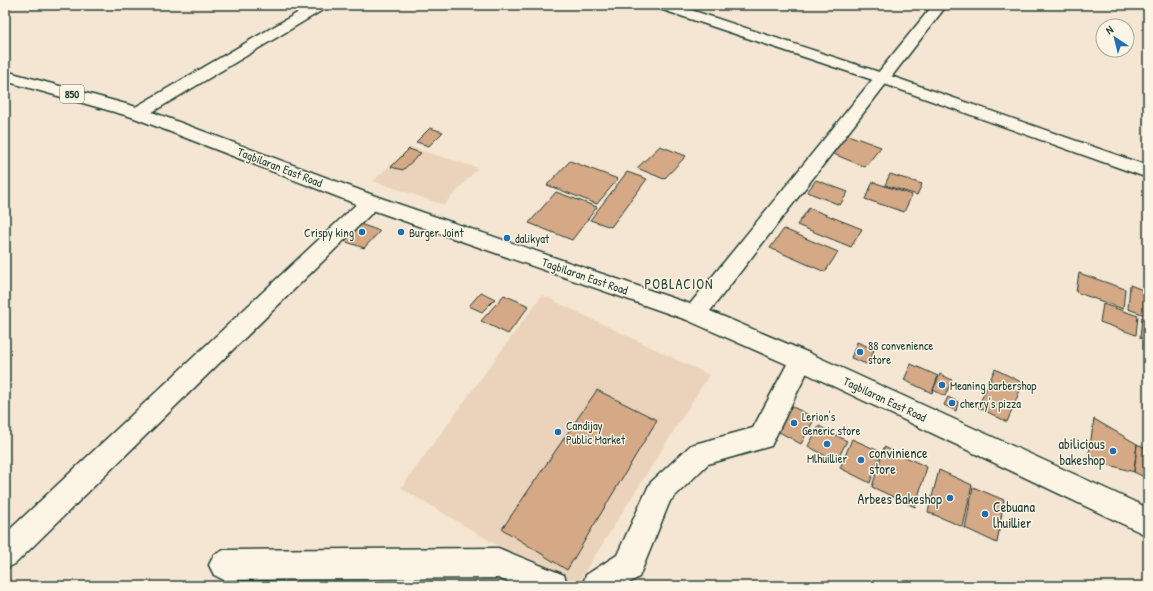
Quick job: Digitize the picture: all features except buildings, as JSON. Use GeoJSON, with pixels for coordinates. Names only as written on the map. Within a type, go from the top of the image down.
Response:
{"type":"FeatureCollection","features":[{"type":"Feature","properties":{"kind":"main road"},"geometry":{"type":"LineString","coordinates":[[138,113],[321,5]]}},
{"type":"Feature","properties":{"kind":"main road"},"geometry":{"type":"LineString","coordinates":[[662,5],[882,78],[1148,172]]}},
{"type":"Feature","properties":{"kind":"main road"},"geometry":{"type":"LineString","coordinates":[[695,16],[704,5]]}},
{"type":"Feature","properties":{"kind":"main road"},"geometry":{"type":"LineString","coordinates":[[695,314],[940,5]]}},
{"type":"Feature","properties":{"kind":"main road","name":"Tagbilaran East Road"},"geometry":{"type":"LineString","coordinates":[[5,76],[138,113],[371,202],[695,314],[801,360],[1148,522]]}},
{"type":"Feature","properties":{"kind":"main road"},"geometry":{"type":"LineString","coordinates":[[5,554],[371,202]]}},
{"type":"Feature","properties":{"kind":"main road"},"geometry":{"type":"LineString","coordinates":[[597,586],[628,566],[660,492],[700,454],[762,438],[801,360]]}},
{"type":"Feature","properties":{"kind":"main road"},"geometry":{"type":"LineString","coordinates":[[224,565],[498,564],[553,586]]}},
{"type":"Feature","properties":{"kind":"shaded area"},"geometry":{"type":"Polygon","coordinates":[[[410,147],[478,168],[444,205],[373,181],[410,147]]]}},
{"type":"Feature","properties":{"kind":"shaded area","name":"Candijay Public Market"},"geometry":{"type":"Polygon","coordinates":[[[542,295],[709,375],[576,586],[566,586],[401,488],[542,295]]]}},
{"type":"Feature","properties":{"kind":"place","name":"Crispy king"},"geometry":{"type":"Point","coordinates":[362,232]}},
{"type":"Feature","properties":{"kind":"place","name":"Burger Joint"},"geometry":{"type":"Point","coordinates":[401,232]}},
{"type":"Feature","properties":{"kind":"place","name":"dalikyat"},"geometry":{"type":"Point","coordinates":[507,238]}},
{"type":"Feature","properties":{"kind":"place","name":"88 convenience store"},"geometry":{"type":"Point","coordinates":[860,352]}},
{"type":"Feature","properties":{"kind":"place","name":"Meaning barbershop"},"geometry":{"type":"Point","coordinates":[942,385]}},
{"type":"Feature","properties":{"kind":"place","name":"cherry's pizza"},"geometry":{"type":"Point","coordinates":[952,403]}},
{"type":"Feature","properties":{"kind":"place","name":"Lerion's Generic store"},"geometry":{"type":"Point","coordinates":[794,423]}},
{"type":"Feature","properties":{"kind":"place","name":"Candijay Public Market"},"geometry":{"type":"Point","coordinates":[558,432]}},
{"type":"Feature","properties":{"kind":"place","name":"Mlhuillier"},"geometry":{"type":"Point","coordinates":[827,444]}},
{"type":"Feature","properties":{"kind":"place","name":"abilicious bakeshop"},"geometry":{"type":"Point","coordinates":[1113,451]}},
{"type":"Feature","properties":{"kind":"place","name":"convinience store"},"geometry":{"type":"Point","coordinates":[861,460]}},
{"type":"Feature","properties":{"kind":"place","name":"Arbees Bakeshop"},"geometry":{"type":"Point","coordinates":[950,498]}},
{"type":"Feature","properties":{"kind":"place","name":"Cebuana lhuillier"},"geometry":{"type":"Point","coordinates":[985,514]}},
{"type":"Feature","properties":{"kind":"district","name":"POBLACION"},"geometry":{"type":"Point","coordinates":[679,283]}}]}
